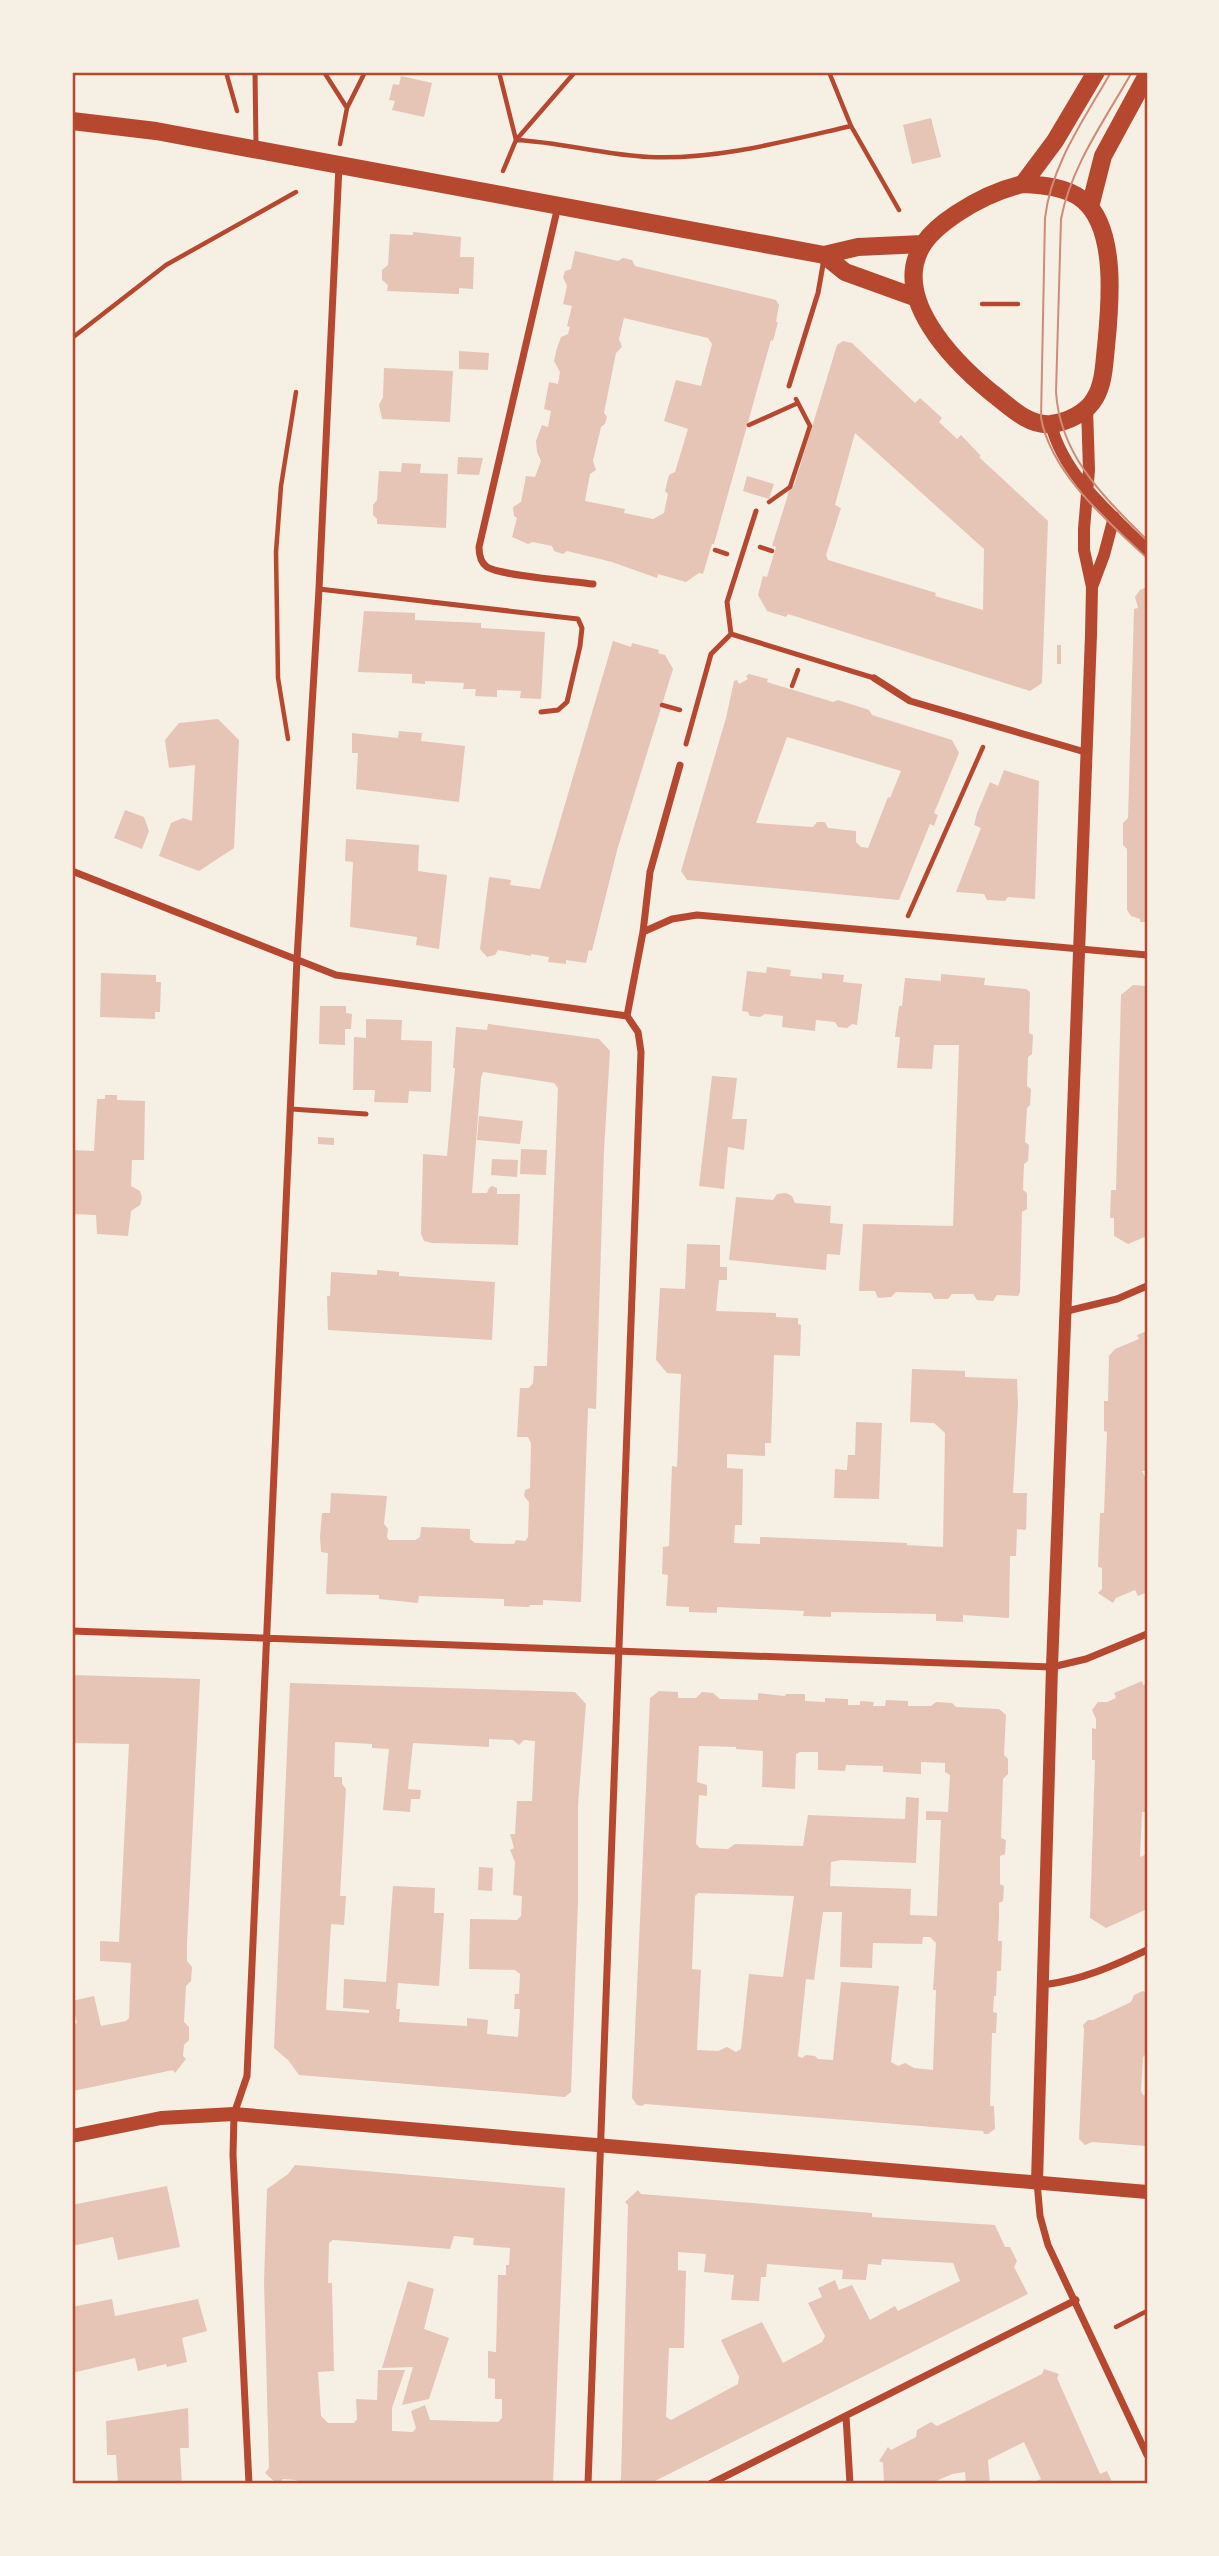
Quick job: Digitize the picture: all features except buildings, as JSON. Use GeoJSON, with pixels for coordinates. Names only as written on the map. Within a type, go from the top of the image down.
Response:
{"type":"FeatureCollection","features":[{"type":"Feature","properties":{"kind":"main road"},"geometry":{"type":"LineString","coordinates":[[1023,184],[1055,141],[1096,72]]}},
{"type":"Feature","properties":{"kind":"main road"},"geometry":{"type":"LineString","coordinates":[[1090,207],[1103,156],[1147,75]]}},
{"type":"Feature","properties":{"kind":"main road"},"geometry":{"type":"LineString","coordinates":[[72,121],[156,131],[824,255],[858,247],[923,244]]}},
{"type":"Feature","properties":{"kind":"main road"},"geometry":{"type":"LineString","coordinates":[[1023,184],[1060,189],[1077,196],[1090,207],[1097,218],[1106,250],[1110,310],[1102,382],[1095,398],[1075,416],[1051,424],[1031,421],[1017,413],[954,359],[926,320],[917,298],[916,266],[923,244],[935,230],[972,203],[1003,189],[1023,184]]}},
{"type":"Feature","properties":{"kind":"main road"},"geometry":{"type":"LineString","coordinates":[[824,255],[845,272],[917,298]]}},
{"type":"Feature","properties":{"kind":"main road"},"geometry":{"type":"LineString","coordinates":[[72,2136],[161,2118],[234,2114],[1147,2192]]}},
{"type":"Feature","properties":{"kind":"street"},"geometry":{"type":"LineString","coordinates":[[249,2484],[238,2285],[234,2114],[247,2076],[297,959],[339,166]]}},
{"type":"Feature","properties":{"kind":"street"},"geometry":{"type":"LineString","coordinates":[[558,206],[479,547],[480,558],[486,566],[505,572],[593,584]]}},
{"type":"Feature","properties":{"kind":"street"},"geometry":{"type":"LineString","coordinates":[[1087,408],[1088,488],[1084,550],[1092,587],[1052,1667],[1037,2182],[1043,2231],[1147,2455]]}},
{"type":"Feature","properties":{"kind":"street"},"geometry":{"type":"LineString","coordinates":[[1051,424],[1058,447],[1088,488],[1147,550]]}},
{"type":"Feature","properties":{"kind":"street"},"geometry":{"type":"LineString","coordinates":[[1092,587],[1114,517]]}},
{"type":"Feature","properties":{"kind":"street"},"geometry":{"type":"LineString","coordinates":[[874,678],[910,701],[1084,752]]}},
{"type":"Feature","properties":{"kind":"street"},"geometry":{"type":"LineString","coordinates":[[588,2484],[641,1052],[638,1032],[627,1016],[643,932],[650,872],[680,765]]}},
{"type":"Feature","properties":{"kind":"street"},"geometry":{"type":"LineString","coordinates":[[72,871],[336,975],[627,1016]]}},
{"type":"Feature","properties":{"kind":"street"},"geometry":{"type":"LineString","coordinates":[[643,932],[672,919],[697,915],[1147,955]]}},
{"type":"Feature","properties":{"kind":"street"},"geometry":{"type":"LineString","coordinates":[[1067,1311],[1117,1299],[1147,1286]]}},
{"type":"Feature","properties":{"kind":"street"},"geometry":{"type":"LineString","coordinates":[[72,1631],[1052,1667],[1086,1660],[1147,1634]]}},
{"type":"Feature","properties":{"kind":"street"},"geometry":{"type":"LineString","coordinates":[[1044,1985],[1089,1976],[1147,1950]]}},
{"type":"Feature","properties":{"kind":"street"},"geometry":{"type":"LineString","coordinates":[[710,2484],[1076,2300]]}},
{"type":"Feature","properties":{"kind":"street"},"geometry":{"type":"LineString","coordinates":[[846,2416],[850,2484]]}},
{"type":"Feature","properties":{"kind":"lane"},"geometry":{"type":"LineString","coordinates":[[255,72],[256,150]]}},
{"type":"Feature","properties":{"kind":"lane"},"geometry":{"type":"LineString","coordinates":[[789,386],[818,293],[824,255]]}},
{"type":"Feature","properties":{"kind":"lane"},"geometry":{"type":"LineString","coordinates":[[731,634],[727,602],[756,511]]}},
{"type":"Feature","properties":{"kind":"lane"},"geometry":{"type":"LineString","coordinates":[[318,589],[578,618],[582,628],[580,646],[567,702],[558,710],[541,712]]}},
{"type":"Feature","properties":{"kind":"lane"},"geometry":{"type":"LineString","coordinates":[[731,634],[874,678]]}},
{"type":"Feature","properties":{"kind":"lane"},"geometry":{"type":"LineString","coordinates":[[687,744],[711,654],[731,634]]}},
{"type":"Feature","properties":{"kind":"lane"},"geometry":{"type":"LineString","coordinates":[[291,1109],[366,1114]]}},
{"type":"Feature","properties":{"kind":"path"},"geometry":{"type":"LineString","coordinates":[[324,72],[347,108]]}},
{"type":"Feature","properties":{"kind":"path"},"geometry":{"type":"LineString","coordinates":[[340,145],[347,108],[365,72]]}},
{"type":"Feature","properties":{"kind":"path"},"geometry":{"type":"LineString","coordinates":[[499,72],[516,140]]}},
{"type":"Feature","properties":{"kind":"path"},"geometry":{"type":"LineString","coordinates":[[503,171],[516,140],[575,72]]}},
{"type":"Feature","properties":{"kind":"path"},"geometry":{"type":"LineString","coordinates":[[829,72],[851,126],[899,210]]}},
{"type":"Feature","properties":{"kind":"path"},"geometry":{"type":"LineString","coordinates":[[516,140],[550,141],[596,151],[675,158],[755,147],[851,126]]}},
{"type":"Feature","properties":{"kind":"path"},"geometry":{"type":"LineString","coordinates":[[72,338],[166,265],[296,192]]}},
{"type":"Feature","properties":{"kind":"path"},"geometry":{"type":"LineString","coordinates":[[982,304],[1018,304]]}},
{"type":"Feature","properties":{"kind":"path"},"geometry":{"type":"LineString","coordinates":[[756,511],[790,487],[810,426],[789,386]]}},
{"type":"Feature","properties":{"kind":"path"},"geometry":{"type":"LineString","coordinates":[[288,738],[278,678],[276,552],[281,486],[296,392]]}},
{"type":"Feature","properties":{"kind":"path"},"geometry":{"type":"LineString","coordinates":[[749,425],[798,403]]}},
{"type":"Feature","properties":{"kind":"path"},"geometry":{"type":"LineString","coordinates":[[908,916],[984,747]]}},
{"type":"Feature","properties":{"kind":"path"},"geometry":{"type":"LineString","coordinates":[[1116,2327],[1147,2311]]}},
{"type":"Feature","properties":{"kind":"tram line"},"geometry":{"type":"LineString","coordinates":[[1111,72],[1070,142],[1048,198],[1045,218],[1041,418],[1056,458],[1069,477],[1099,512],[1147,558]]}},
{"type":"Feature","properties":{"kind":"tram line"},"geometry":{"type":"LineString","coordinates":[[1132,72],[1081,161],[1061,219],[1056,392],[1059,415],[1075,456],[1100,491],[1147,540]]}}]}
